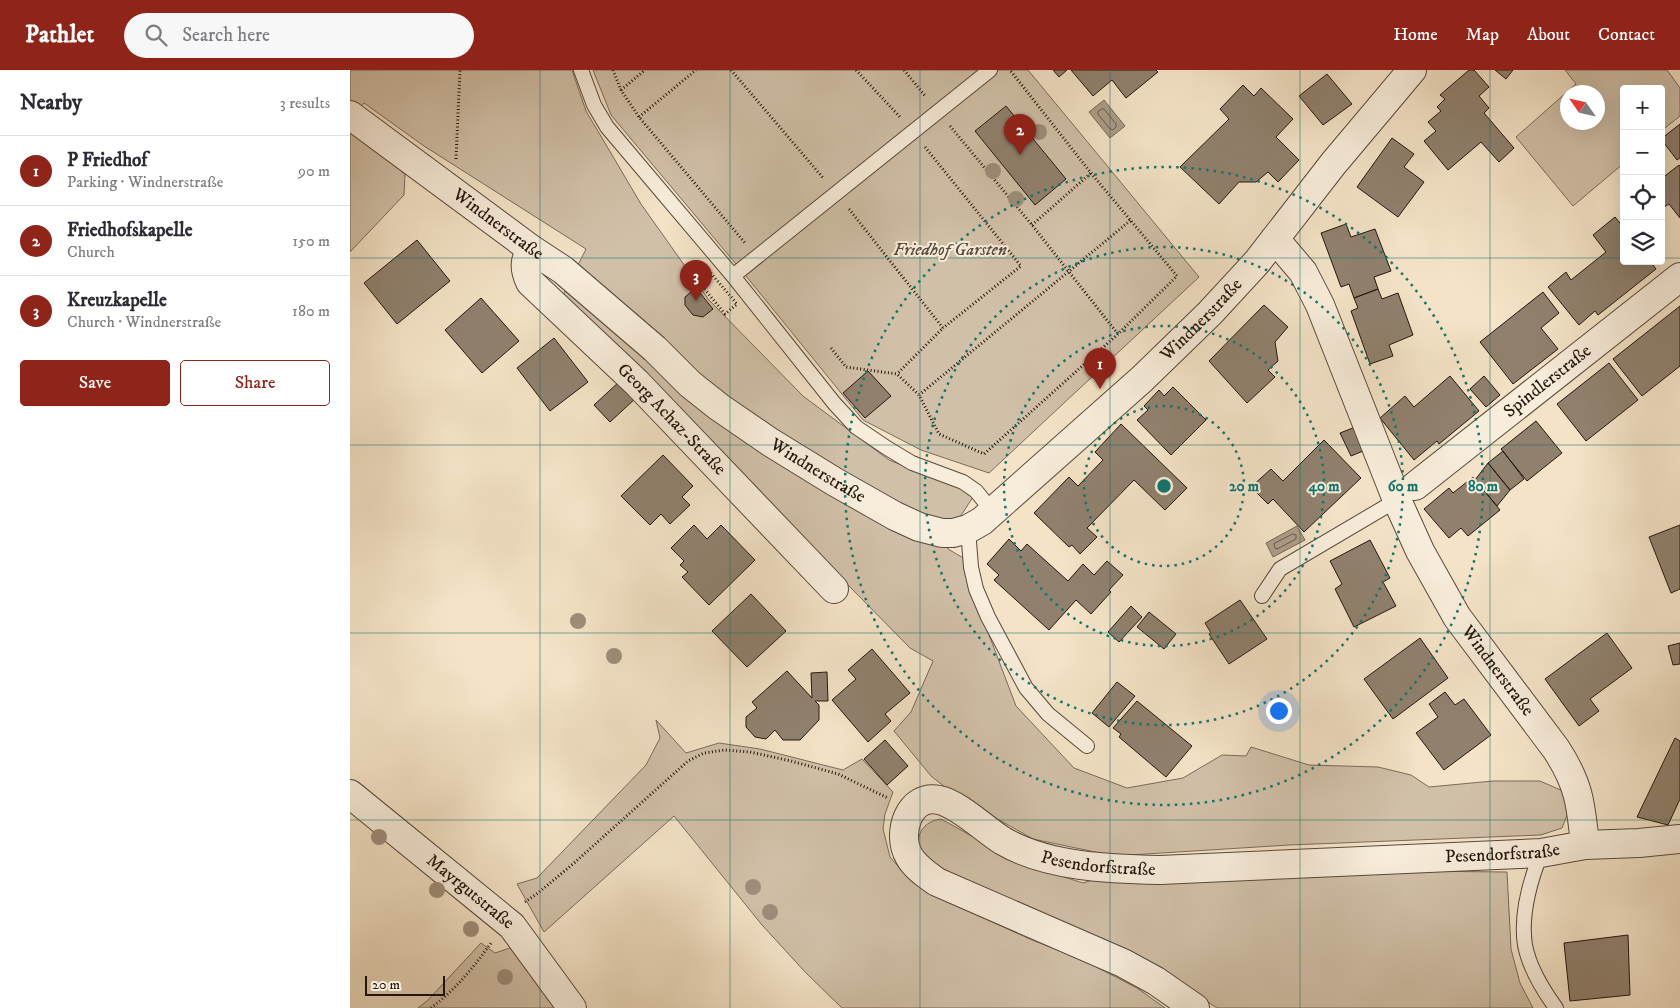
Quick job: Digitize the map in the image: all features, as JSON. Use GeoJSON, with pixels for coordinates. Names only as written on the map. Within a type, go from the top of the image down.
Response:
{"type":"FeatureCollection","features":[{"type":"Feature","properties":{"kind":"street","name":"Windnerstraße"},"geometry":{"type":"LineString","coordinates":[[350,115],[530,249],[563,270],[655,349],[690,384],[719,407],[770,442],[895,516],[919,527],[942,533],[953,533],[968,529],[993,512],[1142,379],[1210,313],[1256,262],[1333,164],[1412,70]]}},
{"type":"Feature","properties":{"kind":"street","name":"Windnerstraße"},"geometry":{"type":"LineString","coordinates":[[1275,239],[1303,272],[1320,305],[1406,493],[1420,552],[1457,617],[1568,767],[1578,790],[1585,845]]}},
{"type":"Feature","properties":{"kind":"street","name":"Georg Achaz-Straße"},"geometry":{"type":"LineString","coordinates":[[530,249],[525,259],[525,271],[530,282],[637,383],[834,589]]}},
{"type":"Feature","properties":{"kind":"street","name":"Spindlerstraße"},"geometry":{"type":"LineString","coordinates":[[1406,493],[1680,277]]}},
{"type":"Feature","properties":{"kind":"street","name":"Mayrgutstraße"},"geometry":{"type":"LineString","coordinates":[[350,794],[512,926],[572,1008]]}},
{"type":"Feature","properties":{"kind":"street","name":"Pesendorfstraße"},"geometry":{"type":"LineString","coordinates":[[911,809],[924,801],[938,799],[955,806],[1005,841],[1034,853],[1074,864],[1111,869],[1178,870],[1541,853],[1585,845],[1639,844],[1680,840]]}},
{"type":"Feature","properties":{"kind":"street"},"geometry":{"type":"LineString","coordinates":[[911,809],[902,838],[908,856],[919,869],[937,882],[1123,963],[1156,981],[1195,1008]]}},
{"type":"Feature","properties":{"kind":"lane"},"geometry":{"type":"LineString","coordinates":[[581,70],[594,105],[607,127],[732,276],[834,403],[856,427],[912,463],[963,482],[976,491],[993,512]]}},
{"type":"Feature","properties":{"kind":"lane"},"geometry":{"type":"LineString","coordinates":[[732,276],[990,70]]}},
{"type":"Feature","properties":{"kind":"lane"},"geometry":{"type":"LineString","coordinates":[[1262,596],[1280,569],[1406,493]]}},
{"type":"Feature","properties":{"kind":"lane"},"geometry":{"type":"LineString","coordinates":[[968,529],[971,567],[976,589],[988,617],[1021,680],[1048,714],[1087,746]]}},
{"type":"Feature","properties":{"kind":"lane"},"geometry":{"type":"LineString","coordinates":[[1541,853],[1532,875],[1527,898],[1524,922],[1525,945],[1532,966],[1545,992],[1556,1008]]}},
{"type":"Feature","properties":{"kind":"path"},"geometry":{"type":"LineString","coordinates":[[454,192],[460,70]]}},
{"type":"Feature","properties":{"kind":"path"},"geometry":{"type":"LineString","coordinates":[[613,70],[621,90],[639,117],[756,257]]}},
{"type":"Feature","properties":{"kind":"path"},"geometry":{"type":"LineString","coordinates":[[621,90],[645,70]]}},
{"type":"Feature","properties":{"kind":"path"},"geometry":{"type":"LineString","coordinates":[[639,117],[696,70]]}},
{"type":"Feature","properties":{"kind":"path"},"geometry":{"type":"LineString","coordinates":[[732,70],[836,193],[943,328]]}},
{"type":"Feature","properties":{"kind":"path"},"geometry":{"type":"LineString","coordinates":[[856,70],[912,131],[1021,266],[943,328],[897,374]]}},
{"type":"Feature","properties":{"kind":"path"},"geometry":{"type":"LineString","coordinates":[[904,70],[1032,225],[1118,334]]}},
{"type":"Feature","properties":{"kind":"path"},"geometry":{"type":"LineString","coordinates":[[831,348],[846,367],[897,374],[919,395],[939,434],[984,454],[1118,334],[1177,276],[1091,173],[1009,70]]}},
{"type":"Feature","properties":{"kind":"path"},"geometry":{"type":"LineString","coordinates":[[1032,225],[1091,173]]}},
{"type":"Feature","properties":{"kind":"path"},"geometry":{"type":"LineString","coordinates":[[919,395],[1131,220]]}},
{"type":"Feature","properties":{"kind":"path"},"geometry":{"type":"LineString","coordinates":[[693,275],[725,314]]}},
{"type":"Feature","properties":{"kind":"path"},"geometry":{"type":"LineString","coordinates":[[431,1008],[445,997],[476,964],[492,943],[502,917],[538,893],[688,761],[704,753],[725,750],[750,752],[810,766],[838,774],[911,809]]}},
{"type":"Feature","properties":{"kind":"green space"},"geometry":{"type":"Polygon","coordinates":[[[350,70],[572,70],[586,111],[641,204],[709,300],[803,396],[889,460],[975,494],[945,540],[948,549],[965,559],[964,569],[1016,706],[1074,768],[1127,788],[1183,778],[1222,755],[1246,756],[1251,747],[1309,765],[1378,767],[1411,775],[1429,787],[1493,781],[1540,781],[1563,791],[1568,813],[1562,828],[1541,835],[1289,845],[1114,856],[1033,839],[955,795],[931,776],[894,731],[911,712],[933,661],[910,648],[563,295],[586,249],[424,146],[364,103],[350,121],[350,70]]]}},
{"type":"Feature","properties":{"kind":"green space","name":"Friedhof Garsten"},"geometry":{"type":"Polygon","coordinates":[[[593,70],[1028,70],[1199,277],[989,473],[921,450],[863,420],[746,276],[611,115],[593,70]]]}},
{"type":"Feature","properties":{"kind":"green space"},"geometry":{"type":"Polygon","coordinates":[[[1565,70],[1667,70],[1680,88],[1680,116],[1665,128],[1665,85],[1620,85],[1620,166],[1573,206],[1516,137],[1560,98],[1560,130],[1605,130],[1605,85],[1575,85],[1565,70]]]}},
{"type":"Feature","properties":{"kind":"green space"},"geometry":{"type":"Polygon","coordinates":[[[350,131],[405,174],[404,195],[350,252],[350,131]]]}},
{"type":"Feature","properties":{"kind":"green space"},"geometry":{"type":"Polygon","coordinates":[[[656,720],[686,753],[719,743],[760,749],[843,770],[862,759],[893,792],[885,814],[883,829],[890,857],[911,881],[938,897],[1032,940],[1083,960],[1137,988],[1165,1008],[842,1008],[806,973],[762,925],[674,816],[544,932],[517,884],[537,878],[646,765],[660,738],[656,720]]]}},
{"type":"Feature","properties":{"kind":"green space"},"geometry":{"type":"Polygon","coordinates":[[[941,819],[1006,855],[1039,869],[1083,883],[1099,878],[1406,871],[1507,872],[1511,949],[1520,983],[1533,1008],[1217,1008],[1190,990],[941,871],[929,863],[921,853],[919,846],[920,834],[927,824],[941,819]]]}},
{"type":"Feature","properties":{"kind":"green space"},"geometry":{"type":"Polygon","coordinates":[[[481,943],[495,953],[510,948],[519,953],[559,1008],[418,1008],[427,1001],[481,943]]]}},
{"type":"Feature","properties":{"kind":"water"},"geometry":{"type":"Polygon","coordinates":[[[1104,100],[1125,126],[1110,138],[1089,112],[1104,100]]]}},
{"type":"Feature","properties":{"kind":"water"},"geometry":{"type":"Polygon","coordinates":[[[1297,526],[1305,540],[1273,557],[1266,543],[1297,526]]]}},
{"type":"Feature","properties":{"kind":"building"},"geometry":{"type":"Polygon","coordinates":[[[1053,70],[1067,70],[1059,77],[1053,70]]]}},
{"type":"Feature","properties":{"kind":"building"},"geometry":{"type":"Polygon","coordinates":[[[1071,70],[1156,70],[1158,72],[1126,98],[1112,80],[1093,96],[1071,70]]]}},
{"type":"Feature","properties":{"kind":"building"},"geometry":{"type":"Polygon","coordinates":[[[1469,70],[1474,70],[1489,87],[1479,96],[1489,108],[1484,113],[1514,148],[1499,162],[1481,142],[1448,170],[1424,141],[1436,131],[1428,122],[1441,111],[1437,107],[1445,99],[1440,95],[1469,70]]]}},
{"type":"Feature","properties":{"kind":"building"},"geometry":{"type":"Polygon","coordinates":[[[1495,70],[1513,70],[1506,79],[1495,70]]]}},
{"type":"Feature","properties":{"kind":"building"},"geometry":{"type":"Polygon","coordinates":[[[1327,74],[1352,104],[1323,125],[1299,96],[1327,74]]]}},
{"type":"Feature","properties":{"kind":"building"},"geometry":{"type":"Polygon","coordinates":[[[1243,85],[1254,96],[1261,88],[1293,119],[1276,137],[1299,160],[1278,182],[1268,172],[1256,182],[1239,182],[1219,204],[1180,167],[1229,119],[1220,109],[1243,85]]]}},
{"type":"Feature","properties":{"kind":"building"},"geometry":{"type":"Polygon","coordinates":[[[1006,106],[1066,179],[1035,205],[975,131],[1006,106]]]}},
{"type":"Feature","properties":{"kind":"building"},"geometry":{"type":"Polygon","coordinates":[[[1680,124],[1680,158],[1677,160],[1665,144],[1665,136],[1680,124]]]}},
{"type":"Feature","properties":{"kind":"building"},"geometry":{"type":"Polygon","coordinates":[[[1392,138],[1414,154],[1404,167],[1424,182],[1398,217],[1357,187],[1392,138]]]}},
{"type":"Feature","properties":{"kind":"building"},"geometry":{"type":"Polygon","coordinates":[[[1680,166],[1680,218],[1669,204],[1665,206],[1665,176],[1680,166]]]}},
{"type":"Feature","properties":{"kind":"building"},"geometry":{"type":"Polygon","coordinates":[[[1615,217],[1620,223],[1620,265],[1653,265],[1656,269],[1598,315],[1595,311],[1579,325],[1548,287],[1566,272],[1571,280],[1606,252],[1593,235],[1615,217]]]}},
{"type":"Feature","properties":{"kind":"building"},"geometry":{"type":"Polygon","coordinates":[[[1346,224],[1351,237],[1375,229],[1391,271],[1374,277],[1378,289],[1354,298],[1349,284],[1341,287],[1321,233],[1346,224]]]}},
{"type":"Feature","properties":{"kind":"building"},"geometry":{"type":"Polygon","coordinates":[[[417,240],[450,281],[397,324],[364,283],[417,240]]]}},
{"type":"Feature","properties":{"kind":"building"},"geometry":{"type":"Polygon","coordinates":[[[696,288],[713,309],[703,317],[693,315],[685,305],[685,297],[696,288]]]}},
{"type":"Feature","properties":{"kind":"building"},"geometry":{"type":"Polygon","coordinates":[[[1378,289],[1382,299],[1398,293],[1413,335],[1389,345],[1393,356],[1370,364],[1351,311],[1358,308],[1354,298],[1378,289]]]}},
{"type":"Feature","properties":{"kind":"building"},"geometry":{"type":"Polygon","coordinates":[[[1543,292],[1559,313],[1541,328],[1558,349],[1513,384],[1480,342],[1543,292]]]}},
{"type":"Feature","properties":{"kind":"building"},"geometry":{"type":"Polygon","coordinates":[[[481,298],[519,341],[482,373],[445,330],[481,298]]]}},
{"type":"Feature","properties":{"kind":"building"},"geometry":{"type":"Polygon","coordinates":[[[1264,305],[1288,327],[1275,342],[1278,361],[1268,370],[1275,377],[1247,403],[1209,361],[1264,305]]]}},
{"type":"Feature","properties":{"kind":"building"},"geometry":{"type":"Polygon","coordinates":[[[1680,306],[1680,366],[1642,396],[1613,359],[1680,306]]]}},
{"type":"Feature","properties":{"kind":"building"},"geometry":{"type":"Polygon","coordinates":[[[554,338],[588,382],[550,411],[517,368],[554,338]]]}},
{"type":"Feature","properties":{"kind":"building"},"geometry":{"type":"Polygon","coordinates":[[[1609,363],[1638,400],[1586,441],[1557,404],[1609,363]]]}},
{"type":"Feature","properties":{"kind":"building"},"geometry":{"type":"Polygon","coordinates":[[[868,371],[891,396],[865,418],[843,393],[868,371]]]}},
{"type":"Feature","properties":{"kind":"building"},"geometry":{"type":"Polygon","coordinates":[[[1450,376],[1479,411],[1439,444],[1437,441],[1414,460],[1380,418],[1405,396],[1414,407],[1450,376]]]}},
{"type":"Feature","properties":{"kind":"building"},"geometry":{"type":"Polygon","coordinates":[[[1484,376],[1500,395],[1486,407],[1470,389],[1484,376]]]}},
{"type":"Feature","properties":{"kind":"building"},"geometry":{"type":"Polygon","coordinates":[[[620,381],[636,398],[610,422],[594,405],[620,381]]]}},
{"type":"Feature","properties":{"kind":"building"},"geometry":{"type":"Polygon","coordinates":[[[1173,387],[1206,420],[1171,455],[1137,420],[1148,410],[1144,406],[1159,390],[1164,396],[1173,387]]]}},
{"type":"Feature","properties":{"kind":"building"},"geometry":{"type":"Polygon","coordinates":[[[1536,421],[1562,453],[1527,481],[1501,449],[1536,421]]]}},
{"type":"Feature","properties":{"kind":"building"},"geometry":{"type":"Polygon","coordinates":[[[1121,424],[1187,488],[1165,510],[1134,480],[1087,528],[1097,537],[1080,554],[1072,545],[1069,547],[1034,513],[1069,477],[1078,486],[1103,460],[1095,452],[1121,424]]]}},
{"type":"Feature","properties":{"kind":"building"},"geometry":{"type":"Polygon","coordinates":[[[1358,426],[1368,449],[1351,456],[1340,433],[1358,426]]]}},
{"type":"Feature","properties":{"kind":"building"},"geometry":{"type":"Polygon","coordinates":[[[1324,440],[1361,478],[1304,532],[1273,499],[1268,504],[1251,487],[1271,469],[1283,481],[1324,440]]]}},
{"type":"Feature","properties":{"kind":"building"},"geometry":{"type":"Polygon","coordinates":[[[1503,451],[1524,479],[1510,490],[1488,463],[1503,451]]]}},
{"type":"Feature","properties":{"kind":"building"},"geometry":{"type":"Polygon","coordinates":[[[663,455],[693,486],[682,497],[690,505],[670,524],[661,514],[650,525],[621,496],[663,455]]]}},
{"type":"Feature","properties":{"kind":"building"},"geometry":{"type":"Polygon","coordinates":[[[1488,463],[1510,490],[1497,506],[1475,480],[1488,463]]]}},
{"type":"Feature","properties":{"kind":"building"},"geometry":{"type":"Polygon","coordinates":[[[1473,477],[1500,510],[1468,536],[1461,528],[1449,538],[1424,509],[1449,488],[1453,493],[1473,477]]]}},
{"type":"Feature","properties":{"kind":"building"},"geometry":{"type":"Polygon","coordinates":[[[694,525],[707,539],[721,525],[755,560],[709,605],[682,577],[688,572],[680,565],[684,561],[671,548],[694,525]]]}},
{"type":"Feature","properties":{"kind":"building"},"geometry":{"type":"Polygon","coordinates":[[[1680,525],[1680,589],[1671,593],[1649,537],[1680,525]]]}},
{"type":"Feature","properties":{"kind":"building"},"geometry":{"type":"Polygon","coordinates":[[[1009,539],[1021,551],[1027,544],[1068,581],[1083,564],[1094,575],[1107,561],[1123,575],[1109,590],[1111,592],[1091,614],[1076,600],[1049,630],[994,580],[999,575],[987,564],[1009,539]]]}},
{"type":"Feature","properties":{"kind":"building"},"geometry":{"type":"Polygon","coordinates":[[[1370,540],[1390,578],[1383,582],[1396,606],[1354,627],[1335,589],[1342,584],[1330,561],[1370,540]]]}},
{"type":"Feature","properties":{"kind":"building"},"geometry":{"type":"Polygon","coordinates":[[[751,594],[786,631],[747,667],[712,631],[751,594]]]}},
{"type":"Feature","properties":{"kind":"building"},"geometry":{"type":"Polygon","coordinates":[[[1240,600],[1267,639],[1229,664],[1209,634],[1211,633],[1205,623],[1240,600]]]}},
{"type":"Feature","properties":{"kind":"building"},"geometry":{"type":"Polygon","coordinates":[[[1131,606],[1142,617],[1119,642],[1108,632],[1131,606]]]}},
{"type":"Feature","properties":{"kind":"building"},"geometry":{"type":"Polygon","coordinates":[[[1149,612],[1176,634],[1164,649],[1137,627],[1149,612]]]}},
{"type":"Feature","properties":{"kind":"building"},"geometry":{"type":"Polygon","coordinates":[[[1607,633],[1632,668],[1590,699],[1599,711],[1579,726],[1545,679],[1607,633]]]}},
{"type":"Feature","properties":{"kind":"building"},"geometry":{"type":"Polygon","coordinates":[[[1420,638],[1448,678],[1393,719],[1364,679],[1420,638]]]}},
{"type":"Feature","properties":{"kind":"building"},"geometry":{"type":"Polygon","coordinates":[[[1680,643],[1680,664],[1673,665],[1668,646],[1680,643]]]}},
{"type":"Feature","properties":{"kind":"building"},"geometry":{"type":"Polygon","coordinates":[[[872,649],[910,693],[885,714],[891,721],[868,742],[832,700],[856,679],[848,670],[872,649]]]}},
{"type":"Feature","properties":{"kind":"building"},"geometry":{"type":"Polygon","coordinates":[[[787,671],[812,698],[811,673],[827,672],[828,701],[815,701],[819,705],[819,720],[800,740],[783,740],[775,730],[766,739],[755,737],[746,727],[746,717],[757,708],[752,702],[787,671]]]}},
{"type":"Feature","properties":{"kind":"building"},"geometry":{"type":"Polygon","coordinates":[[[1117,682],[1135,696],[1109,727],[1092,713],[1117,682]]]}},
{"type":"Feature","properties":{"kind":"building"},"geometry":{"type":"Polygon","coordinates":[[[1445,692],[1455,705],[1464,699],[1491,735],[1444,770],[1416,733],[1438,717],[1429,704],[1445,692]]]}},
{"type":"Feature","properties":{"kind":"building"},"geometry":{"type":"Polygon","coordinates":[[[1137,701],[1192,746],[1166,777],[1119,737],[1121,734],[1113,728],[1137,701]]]}},
{"type":"Feature","properties":{"kind":"building"},"geometry":{"type":"Polygon","coordinates":[[[1675,738],[1680,741],[1680,799],[1668,825],[1637,817],[1675,738]]]}},
{"type":"Feature","properties":{"kind":"building"},"geometry":{"type":"Polygon","coordinates":[[[885,740],[908,766],[887,785],[864,759],[885,740]]]}},
{"type":"Feature","properties":{"kind":"building"},"geometry":{"type":"Polygon","coordinates":[[[1628,935],[1630,995],[1570,1001],[1564,943],[1628,935]]]}},
{"type":"Feature","properties":{"kind":"place","name":"Friedhofskapelle"},"geometry":{"type":"Point","coordinates":[1020,155]}},
{"type":"Feature","properties":{"kind":"place","name":"Kreuzkapelle"},"geometry":{"type":"Point","coordinates":[696,301]}},
{"type":"Feature","properties":{"kind":"place","name":"P Friedhof"},"geometry":{"type":"Point","coordinates":[1100,389]}}]}
